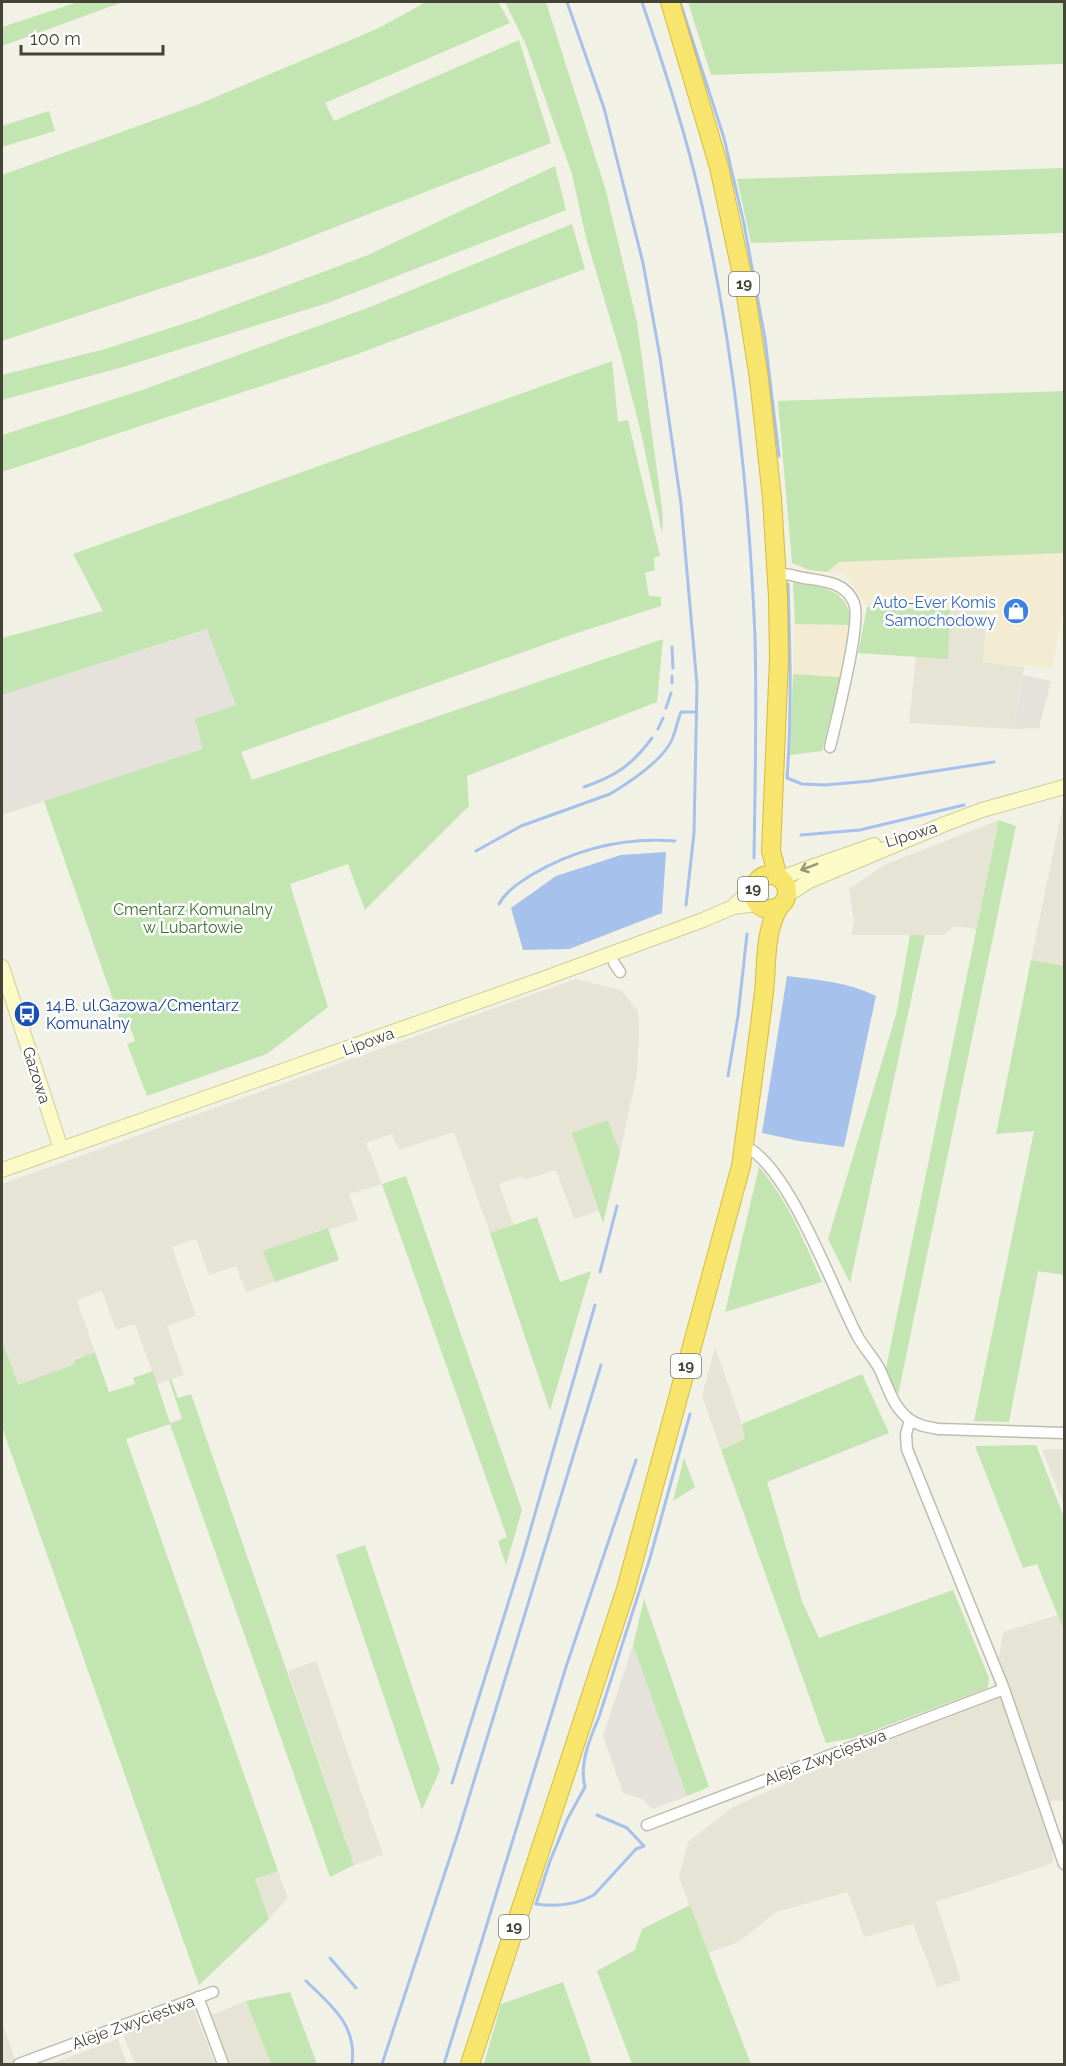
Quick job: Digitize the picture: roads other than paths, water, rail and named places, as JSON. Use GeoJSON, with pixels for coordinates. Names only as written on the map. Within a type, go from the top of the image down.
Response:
{"type":"FeatureCollection","features":[{"type":"Feature","properties":{"kind":"highway","name":"19"},"geometry":{"type":"LineString","coordinates":[[470,2064],[626,1589],[741,1166],[759,1034],[769,933],[773,916],[770,892],[779,658],[777,574],[772,498],[760,391],[745,289],[719,167],[670,2]]}},
{"type":"Feature","properties":{"kind":"street"},"geometry":{"type":"LineString","coordinates":[[777,574],[785,573],[831,582],[841,587],[854,601],[856,609],[854,634],[830,747]]}},
{"type":"Feature","properties":{"kind":"street","name":"Lipowa"},"geometry":{"type":"LineString","coordinates":[[2,1170],[703,920],[982,810],[1065,787]]}},
{"type":"Feature","properties":{"kind":"street","name":"Gazowa"},"geometry":{"type":"LineString","coordinates":[[2,967],[61,1149]]}},
{"type":"Feature","properties":{"kind":"street"},"geometry":{"type":"LineString","coordinates":[[744,1146],[758,1154],[786,1190],[858,1337],[878,1366],[893,1401],[910,1420],[939,1429],[1065,1433]]}},
{"type":"Feature","properties":{"kind":"street"},"geometry":{"type":"LineString","coordinates":[[910,1420],[906,1434],[907,1449],[1004,1689],[1065,1864]]}},
{"type":"Feature","properties":{"kind":"street","name":"Aleje Zwycięstwa"},"geometry":{"type":"LineString","coordinates":[[647,1825],[1004,1689]]}},
{"type":"Feature","properties":{"kind":"street","name":"Aleje Zwycięstwa"},"geometry":{"type":"LineString","coordinates":[[19,2064],[213,1992]]}},
{"type":"Feature","properties":{"kind":"street"},"geometry":{"type":"LineString","coordinates":[[198,1998],[224,2064]]}},
{"type":"Feature","properties":{"kind":"water"},"geometry":{"type":"Polygon","coordinates":[[[666,852],[662,913],[569,949],[523,950],[511,908],[556,876],[621,855],[666,852]]]}},
{"type":"Feature","properties":{"kind":"water"},"geometry":{"type":"Polygon","coordinates":[[[787,976],[844,985],[876,996],[844,1147],[762,1133],[787,976]]]}},
{"type":"Feature","properties":{"kind":"waterway"},"geometry":{"type":"LineString","coordinates":[[567,2],[604,108],[643,263],[660,357],[681,504],[697,685],[694,833],[686,905]]}},
{"type":"Feature","properties":{"kind":"waterway"},"geometry":{"type":"LineString","coordinates":[[642,2],[682,126],[695,176],[731,363],[749,527],[755,637],[754,858]]}},
{"type":"Feature","properties":{"kind":"waterway"},"geometry":{"type":"LineString","coordinates":[[680,2],[724,138],[744,224],[765,339],[779,456]]}},
{"type":"Feature","properties":{"kind":"waterway"},"geometry":{"type":"LineString","coordinates":[[788,584],[790,705],[787,778],[802,784],[825,785],[870,781],[994,762]]}},
{"type":"Feature","properties":{"kind":"waterway"},"geometry":{"type":"LineString","coordinates":[[672,647],[673,668]]}},
{"type":"Feature","properties":{"kind":"waterway"},"geometry":{"type":"LineString","coordinates":[[672,676],[672,683]]}},
{"type":"Feature","properties":{"kind":"waterway"},"geometry":{"type":"LineString","coordinates":[[666,708],[671,693]]}},
{"type":"Feature","properties":{"kind":"waterway"},"geometry":{"type":"LineString","coordinates":[[476,851],[521,826],[610,794],[618,789],[647,768],[664,752],[670,743],[681,712],[697,712]]}},
{"type":"Feature","properties":{"kind":"waterway"},"geometry":{"type":"LineString","coordinates":[[658,729],[663,718]]}},
{"type":"Feature","properties":{"kind":"waterway"},"geometry":{"type":"LineString","coordinates":[[584,787],[622,768],[637,756],[652,738]]}},
{"type":"Feature","properties":{"kind":"waterway"},"geometry":{"type":"LineString","coordinates":[[801,835],[860,830],[964,805]]}},
{"type":"Feature","properties":{"kind":"waterway"},"geometry":{"type":"LineString","coordinates":[[499,904],[518,884],[549,865],[566,858],[619,843],[675,841]]}},
{"type":"Feature","properties":{"kind":"waterway"},"geometry":{"type":"LineString","coordinates":[[728,1076],[738,1016],[747,934]]}},
{"type":"Feature","properties":{"kind":"waterway"},"geometry":{"type":"LineString","coordinates":[[600,1272],[617,1206]]}},
{"type":"Feature","properties":{"kind":"waterway"},"geometry":{"type":"LineString","coordinates":[[452,1783],[522,1559],[595,1305]]}},
{"type":"Feature","properties":{"kind":"waterway"},"geometry":{"type":"LineString","coordinates":[[382,2064],[458,1833],[601,1365]]}},
{"type":"Feature","properties":{"kind":"waterway"},"geometry":{"type":"LineString","coordinates":[[597,1815],[627,1828],[644,1846],[636,1849],[594,1895],[566,1904],[536,1904],[567,1820],[585,1787],[583,1769],[586,1751],[650,1558],[690,1414]]}},
{"type":"Feature","properties":{"kind":"waterway"},"geometry":{"type":"LineString","coordinates":[[444,2064],[566,1667],[636,1460]]}},
{"type":"Feature","properties":{"kind":"waterway"},"geometry":{"type":"LineString","coordinates":[[330,1958],[356,1988]]}},
{"type":"Feature","properties":{"kind":"waterway"},"geometry":{"type":"LineString","coordinates":[[306,1981],[341,2017],[351,2038],[352,2064]]}},
{"type":"Feature","properties":{"kind":"place","name":"Auto-Ever Komis Samochodowy"},"geometry":{"type":"Point","coordinates":[1016,611]}},
{"type":"Feature","properties":{"kind":"place","name":"14.B. ul.Gazowa/Cmentarz Komunalny"},"geometry":{"type":"Point","coordinates":[27,1014]}},
{"type":"Feature","properties":{"kind":"park label","name":"Cmentarz Komunalny w Lubartowie"},"geometry":{"type":"Point","coordinates":[193,918]}}]}
